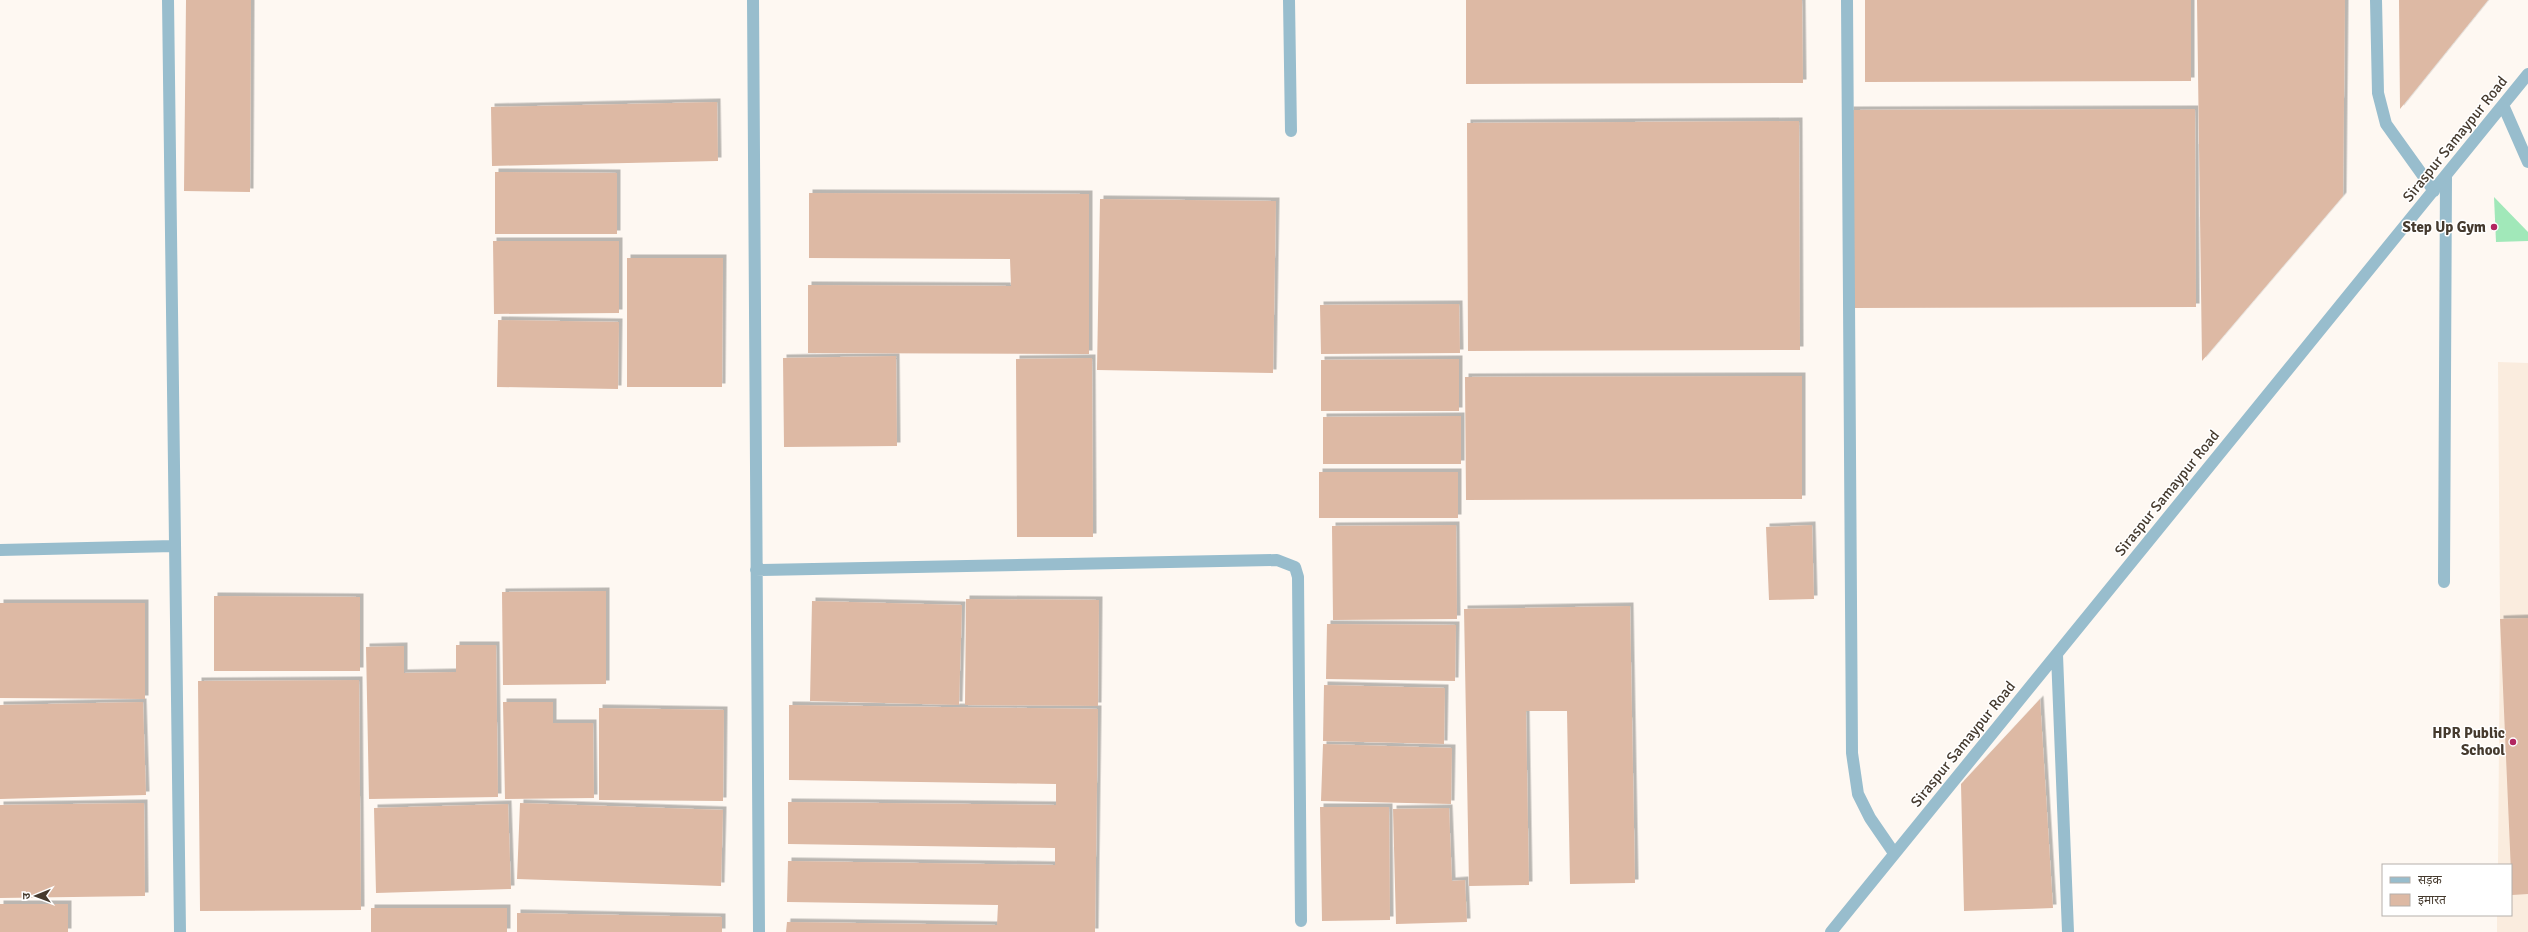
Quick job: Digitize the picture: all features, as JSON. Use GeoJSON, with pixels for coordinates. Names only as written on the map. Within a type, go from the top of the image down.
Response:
{"type":"FeatureCollection","features":[{"type":"Feature","properties":{"kind":"street"},"geometry":{"type":"LineString","coordinates":[[168,0],[180,932]]}},
{"type":"Feature","properties":{"kind":"street"},"geometry":{"type":"LineString","coordinates":[[753,0],[759,932]]}},
{"type":"Feature","properties":{"kind":"street"},"geometry":{"type":"LineString","coordinates":[[1289,0],[1290,131]]}},
{"type":"Feature","properties":{"kind":"street"},"geometry":{"type":"LineString","coordinates":[[1847,0],[1852,754],[1858,794],[1870,818],[1894,853]]}},
{"type":"Feature","properties":{"kind":"street"},"geometry":{"type":"LineString","coordinates":[[2376,0],[2378,93],[2386,124],[2434,191]]}},
{"type":"Feature","properties":{"kind":"street","name":"Siraspur Samaypur Road"},"geometry":{"type":"LineString","coordinates":[[1831,932],[2528,74]]}},
{"type":"Feature","properties":{"kind":"street"},"geometry":{"type":"LineString","coordinates":[[2503,105],[2528,162]]}},
{"type":"Feature","properties":{"kind":"street"},"geometry":{"type":"LineString","coordinates":[[2444,582],[2446,176]]}},
{"type":"Feature","properties":{"kind":"street"},"geometry":{"type":"LineString","coordinates":[[0,550],[174,546]]}},
{"type":"Feature","properties":{"kind":"street"},"geometry":{"type":"LineString","coordinates":[[756,570],[1276,560],[1295,567],[1298,577],[1301,921]]}},
{"type":"Feature","properties":{"kind":"street"},"geometry":{"type":"LineString","coordinates":[[2056,655],[2068,932]]}},
{"type":"Feature","properties":{"kind":"shaded area","name":"HPR Public School"},"geometry":{"type":"Polygon","coordinates":[[[2498,362],[2528,363],[2528,932],[2497,932],[2497,916],[2512,916],[2512,864],[2498,864],[2500,619],[2498,362]]]}},
{"type":"Feature","properties":{"kind":"green space"},"geometry":{"type":"Polygon","coordinates":[[[2494,197],[2528,232],[2528,241],[2496,242],[2494,197]]]}},
{"type":"Feature","properties":{"kind":"building"},"geometry":{"type":"Polygon","coordinates":[[[186,0],[251,0],[250,192],[184,191],[186,0]]]}},
{"type":"Feature","properties":{"kind":"building"},"geometry":{"type":"Polygon","coordinates":[[[1466,0],[1802,0],[1803,83],[1466,84],[1466,0]]]}},
{"type":"Feature","properties":{"kind":"building"},"geometry":{"type":"Polygon","coordinates":[[[1865,0],[2191,0],[2191,81],[1865,82],[1865,0]]]}},
{"type":"Feature","properties":{"kind":"building"},"geometry":{"type":"Polygon","coordinates":[[[2197,0],[2345,0],[2343,196],[2202,361],[2197,0]]]}},
{"type":"Feature","properties":{"kind":"building"},"geometry":{"type":"Polygon","coordinates":[[[2399,0],[2488,0],[2400,109],[2399,0]]]}},
{"type":"Feature","properties":{"kind":"building"},"geometry":{"type":"Polygon","coordinates":[[[717,102],[718,161],[492,166],[491,107],[717,102]]]}},
{"type":"Feature","properties":{"kind":"building"},"geometry":{"type":"Polygon","coordinates":[[[2195,109],[2196,307],[1850,308],[1850,110],[2195,109]]]}},
{"type":"Feature","properties":{"kind":"building"},"geometry":{"type":"Polygon","coordinates":[[[1799,121],[1800,350],[1468,351],[1467,123],[1799,121]]]}},
{"type":"Feature","properties":{"kind":"building"},"geometry":{"type":"Polygon","coordinates":[[[495,172],[617,173],[617,234],[495,234],[495,172]]]}},
{"type":"Feature","properties":{"kind":"building"},"geometry":{"type":"Polygon","coordinates":[[[809,193],[1089,194],[1089,354],[808,353],[808,285],[1011,286],[1010,259],[809,258],[809,193]]]}},
{"type":"Feature","properties":{"kind":"building"},"geometry":{"type":"Polygon","coordinates":[[[1100,199],[1276,201],[1273,373],[1097,370],[1100,199]]]}},
{"type":"Feature","properties":{"kind":"building"},"geometry":{"type":"Polygon","coordinates":[[[493,241],[619,241],[619,313],[494,314],[493,241]]]}},
{"type":"Feature","properties":{"kind":"building"},"geometry":{"type":"Polygon","coordinates":[[[627,258],[723,258],[722,387],[627,387],[627,258]]]}},
{"type":"Feature","properties":{"kind":"building"},"geometry":{"type":"Polygon","coordinates":[[[1459,304],[1460,353],[1321,354],[1320,305],[1459,304]]]}},
{"type":"Feature","properties":{"kind":"building"},"geometry":{"type":"Polygon","coordinates":[[[498,320],[619,322],[618,389],[497,387],[498,320]]]}},
{"type":"Feature","properties":{"kind":"building"},"geometry":{"type":"Polygon","coordinates":[[[896,356],[897,446],[784,447],[783,358],[896,356]]]}},
{"type":"Feature","properties":{"kind":"building"},"geometry":{"type":"Polygon","coordinates":[[[1092,358],[1093,537],[1017,537],[1016,359],[1092,358]]]}},
{"type":"Feature","properties":{"kind":"building"},"geometry":{"type":"Polygon","coordinates":[[[1459,359],[1459,411],[1321,411],[1321,360],[1459,359]]]}},
{"type":"Feature","properties":{"kind":"building"},"geometry":{"type":"Polygon","coordinates":[[[1802,376],[1802,499],[1466,500],[1465,377],[1802,376]]]}},
{"type":"Feature","properties":{"kind":"building"},"geometry":{"type":"Polygon","coordinates":[[[1461,416],[1461,464],[1323,464],[1323,417],[1461,416]]]}},
{"type":"Feature","properties":{"kind":"building"},"geometry":{"type":"Polygon","coordinates":[[[1319,472],[1458,472],[1458,518],[1319,518],[1319,472]]]}},
{"type":"Feature","properties":{"kind":"building"},"geometry":{"type":"Polygon","coordinates":[[[1456,525],[1457,619],[1333,620],[1332,526],[1456,525]]]}},
{"type":"Feature","properties":{"kind":"building"},"geometry":{"type":"Polygon","coordinates":[[[1812,525],[1814,599],[1769,600],[1766,527],[1812,525]]]}},
{"type":"Feature","properties":{"kind":"building"},"geometry":{"type":"Polygon","coordinates":[[[606,591],[606,684],[503,685],[502,592],[606,591]]]}},
{"type":"Feature","properties":{"kind":"building"},"geometry":{"type":"Polygon","coordinates":[[[214,596],[360,597],[360,671],[214,671],[214,596]]]}},
{"type":"Feature","properties":{"kind":"building"},"geometry":{"type":"Polygon","coordinates":[[[966,599],[1099,600],[1098,706],[965,705],[966,599]]]}},
{"type":"Feature","properties":{"kind":"building"},"geometry":{"type":"Polygon","coordinates":[[[812,601],[962,605],[959,705],[810,701],[812,601]]]}},
{"type":"Feature","properties":{"kind":"building"},"geometry":{"type":"Polygon","coordinates":[[[0,603],[145,603],[145,699],[0,698],[0,603]]]}},
{"type":"Feature","properties":{"kind":"building"},"geometry":{"type":"Polygon","coordinates":[[[1630,606],[1635,883],[1570,884],[1567,711],[1526,711],[1529,885],[1469,886],[1464,609],[1630,606]]]}},
{"type":"Feature","properties":{"kind":"building"},"geometry":{"type":"Polygon","coordinates":[[[2528,618],[2528,894],[2512,895],[2512,864],[2511,864],[2500,619],[2528,618]]]}},
{"type":"Feature","properties":{"kind":"building"},"geometry":{"type":"Polygon","coordinates":[[[1327,624],[1456,625],[1455,681],[1326,679],[1327,624]]]}},
{"type":"Feature","properties":{"kind":"building"},"geometry":{"type":"Polygon","coordinates":[[[456,645],[496,645],[498,797],[369,799],[366,647],[404,646],[404,673],[456,672],[456,645]]]}},
{"type":"Feature","properties":{"kind":"building"},"geometry":{"type":"Polygon","coordinates":[[[359,680],[361,910],[200,911],[198,681],[359,680]]]}},
{"type":"Feature","properties":{"kind":"building"},"geometry":{"type":"Polygon","coordinates":[[[1324,685],[1445,688],[1444,744],[1323,741],[1324,685]]]}},
{"type":"Feature","properties":{"kind":"building"},"geometry":{"type":"Polygon","coordinates":[[[2040,699],[2053,908],[1964,911],[1961,784],[2040,699]]]}},
{"type":"Feature","properties":{"kind":"building"},"geometry":{"type":"Polygon","coordinates":[[[143,702],[146,795],[0,799],[0,705],[143,702]]]}},
{"type":"Feature","properties":{"kind":"building"},"geometry":{"type":"Polygon","coordinates":[[[503,702],[553,702],[553,723],[593,723],[594,798],[505,799],[503,702]]]}},
{"type":"Feature","properties":{"kind":"building"},"geometry":{"type":"Polygon","coordinates":[[[789,705],[1098,709],[1095,932],[786,932],[787,922],[997,925],[998,905],[787,902],[788,861],[1055,865],[1055,848],[788,844],[788,802],[1056,805],[1056,784],[789,780],[789,705]]]}},
{"type":"Feature","properties":{"kind":"building"},"geometry":{"type":"Polygon","coordinates":[[[599,708],[724,710],[723,801],[599,800],[599,708]]]}},
{"type":"Feature","properties":{"kind":"building"},"geometry":{"type":"Polygon","coordinates":[[[1323,744],[1452,748],[1451,804],[1321,801],[1323,744]]]}},
{"type":"Feature","properties":{"kind":"building"},"geometry":{"type":"Polygon","coordinates":[[[144,803],[145,896],[0,898],[0,805],[144,803]]]}},
{"type":"Feature","properties":{"kind":"building"},"geometry":{"type":"Polygon","coordinates":[[[520,803],[723,810],[721,886],[517,879],[520,803]]]}},
{"type":"Feature","properties":{"kind":"building"},"geometry":{"type":"Polygon","coordinates":[[[508,804],[511,889],[376,893],[374,808],[508,804]]]}},
{"type":"Feature","properties":{"kind":"building"},"geometry":{"type":"Polygon","coordinates":[[[1320,807],[1389,807],[1390,920],[1322,921],[1320,807]]]}},
{"type":"Feature","properties":{"kind":"building"},"geometry":{"type":"Polygon","coordinates":[[[1449,808],[1452,881],[1465,880],[1467,922],[1396,924],[1393,809],[1449,808]]]}},
{"type":"Feature","properties":{"kind":"building"},"geometry":{"type":"Polygon","coordinates":[[[0,904],[68,904],[68,932],[0,932],[0,904]]]}},
{"type":"Feature","properties":{"kind":"building"},"geometry":{"type":"Polygon","coordinates":[[[371,908],[507,908],[507,932],[371,932],[371,908]]]}},
{"type":"Feature","properties":{"kind":"building"},"geometry":{"type":"Polygon","coordinates":[[[517,913],[722,917],[722,932],[517,932],[517,913]]]}},
{"type":"Feature","properties":{"kind":"place","name":"Step Up Gym"},"geometry":{"type":"Point","coordinates":[2494,227]}},
{"type":"Feature","properties":{"kind":"place","name":"HPR Public School"},"geometry":{"type":"Point","coordinates":[2513,742]}}]}
